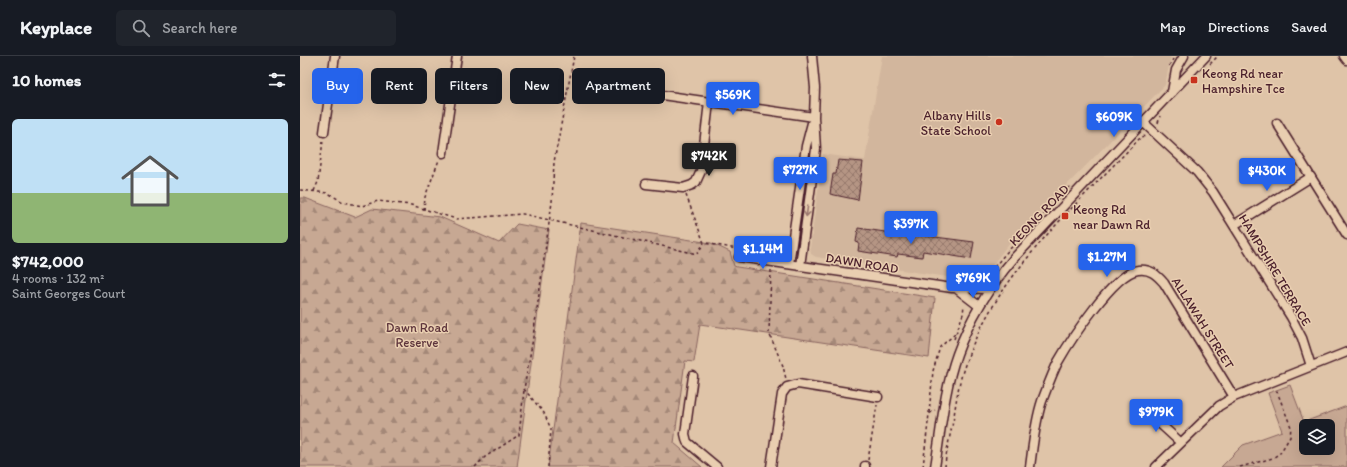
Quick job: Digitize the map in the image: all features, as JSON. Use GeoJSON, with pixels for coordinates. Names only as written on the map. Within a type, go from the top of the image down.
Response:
{"type":"FeatureCollection","features":[{"type":"Feature","properties":{"kind":"street"},"geometry":{"type":"LineString","coordinates":[[324,132],[335,56]]}},
{"type":"Feature","properties":{"kind":"street"},"geometry":{"type":"LineString","coordinates":[[443,153],[457,56]]}},
{"type":"Feature","properties":{"kind":"street"},"geometry":{"type":"LineString","coordinates":[[800,266],[816,148],[814,117],[815,88],[812,56]]}},
{"type":"Feature","properties":{"kind":"street"},"geometry":{"type":"LineString","coordinates":[[1172,92],[1176,70],[1184,56]]}},
{"type":"Feature","properties":{"kind":"street","name":"KEONG ROAD"},"geometry":{"type":"LineString","coordinates":[[935,467],[946,395],[957,354],[979,306],[989,289],[1014,258],[1206,56]]}},
{"type":"Feature","properties":{"kind":"street"},"geometry":{"type":"LineString","coordinates":[[1344,56],[1347,60]]}},
{"type":"Feature","properties":{"kind":"street"},"geometry":{"type":"LineString","coordinates":[[665,95],[814,117]]}},
{"type":"Feature","properties":{"kind":"street"},"geometry":{"type":"LineString","coordinates":[[646,184],[682,188],[692,185],[698,178],[701,171],[709,102]]}},
{"type":"Feature","properties":{"kind":"street"},"geometry":{"type":"LineString","coordinates":[[789,264],[806,146],[814,117]]}},
{"type":"Feature","properties":{"kind":"street","name":"HAMPSHIRE TERRACE"},"geometry":{"type":"LineString","coordinates":[[1143,122],[1197,172],[1213,192],[1292,317],[1302,338],[1311,366]]}},
{"type":"Feature","properties":{"kind":"street"},"geometry":{"type":"LineString","coordinates":[[1277,122],[1347,235]]}},
{"type":"Feature","properties":{"kind":"street"},"geometry":{"type":"LineString","coordinates":[[1234,225],[1311,176]]}},
{"type":"Feature","properties":{"kind":"street","name":"DAWN ROAD"},"geometry":{"type":"LineString","coordinates":[[740,253],[772,262],[957,289],[989,289]]}},
{"type":"Feature","properties":{"kind":"street","name":"ALLAWAH STREET"},"geometry":{"type":"LineString","coordinates":[[1030,467],[1042,402],[1058,364],[1072,339],[1112,286],[1126,275],[1139,270],[1154,272],[1164,283],[1234,397]]}},
{"type":"Feature","properties":{"kind":"street","name":"DAWN ROAD"},"geometry":{"type":"LineString","coordinates":[[957,289],[979,306]]}},
{"type":"Feature","properties":{"kind":"street"},"geometry":{"type":"LineString","coordinates":[[1156,467],[1180,442],[1219,406],[1234,397],[1347,352]]}},
{"type":"Feature","properties":{"kind":"street"},"geometry":{"type":"LineString","coordinates":[[693,376],[685,434],[687,442],[717,467]]}},
{"type":"Feature","properties":{"kind":"street"},"geometry":{"type":"LineString","coordinates":[[771,467],[782,394],[787,387],[798,384],[878,397]]}},
{"type":"Feature","properties":{"kind":"street"},"geometry":{"type":"LineString","coordinates":[[1145,410],[1180,442]]}},
{"type":"Feature","properties":{"kind":"path"},"geometry":{"type":"LineString","coordinates":[[475,467],[485,457],[519,435],[548,219],[552,202],[554,162],[574,56]]}},
{"type":"Feature","properties":{"kind":"path"},"geometry":{"type":"LineString","coordinates":[[1169,69],[1170,62],[1176,56]]}},
{"type":"Feature","properties":{"kind":"path"},"geometry":{"type":"LineString","coordinates":[[314,191],[318,182],[324,132]]}},
{"type":"Feature","properties":{"kind":"path"},"geometry":{"type":"LineString","coordinates":[[945,467],[961,375],[972,347],[996,300],[1030,254],[1142,137],[1147,136]]}},
{"type":"Feature","properties":{"kind":"path"},"geometry":{"type":"LineString","coordinates":[[424,210],[425,197],[443,153]]}},
{"type":"Feature","properties":{"kind":"path"},"geometry":{"type":"LineString","coordinates":[[980,282],[984,280],[1005,254],[1070,187]]}},
{"type":"Feature","properties":{"kind":"path"},"geometry":{"type":"LineString","coordinates":[[682,188],[704,243]]}},
{"type":"Feature","properties":{"kind":"path"},"geometry":{"type":"LineString","coordinates":[[300,190],[328,193],[343,202],[362,206],[378,202],[405,204],[456,219],[474,219],[523,214],[697,254],[704,243]]}},
{"type":"Feature","properties":{"kind":"path"},"geometry":{"type":"LineString","coordinates":[[704,243],[740,253]]}},
{"type":"Feature","properties":{"kind":"path"},"geometry":{"type":"LineString","coordinates":[[772,262],[769,333],[783,366],[787,387]]}},
{"type":"Feature","properties":{"kind":"path"},"geometry":{"type":"LineString","coordinates":[[929,414],[933,371],[940,347],[956,334]]}},
{"type":"Feature","properties":{"kind":"path"},"geometry":{"type":"LineString","coordinates":[[1240,467],[1273,458],[1280,453],[1290,437],[1291,427],[1276,388]]}},
{"type":"Feature","properties":{"kind":"path"},"geometry":{"type":"LineString","coordinates":[[524,389],[544,413],[551,429],[548,467]]}},
{"type":"Feature","properties":{"kind":"path"},"geometry":{"type":"LineString","coordinates":[[865,467],[870,457],[878,397]]}},
{"type":"Feature","properties":{"kind":"shaded area","name":"Albany Hills State School"},"geometry":{"type":"Polygon","coordinates":[[[882,56],[1171,56],[1165,85],[1006,247],[982,279],[974,281],[816,257],[811,254],[810,248],[823,154],[865,160],[882,56]]]}},
{"type":"Feature","properties":{"kind":"green space","name":"Dawn Road Reserve"},"geometry":{"type":"Polygon","coordinates":[[[300,198],[305,198],[355,217],[372,209],[440,217],[499,243],[517,224],[549,230],[517,467],[300,467],[300,198]]]}},
{"type":"Feature","properties":{"kind":"green space"},"geometry":{"type":"Polygon","coordinates":[[[581,223],[711,243],[730,252],[734,266],[737,267],[935,298],[929,358],[700,324],[694,362],[685,361],[674,443],[702,467],[548,467],[581,223]]]}},
{"type":"Feature","properties":{"kind":"green space"},"geometry":{"type":"Polygon","coordinates":[[[1290,385],[1303,419],[1299,419],[1299,455],[1335,455],[1335,419],[1312,419],[1347,406],[1347,467],[1221,467],[1243,445],[1282,431],[1268,393],[1290,385]]]}},
{"type":"Feature","properties":{"kind":"building"},"geometry":{"type":"Polygon","coordinates":[[[838,160],[863,162],[858,200],[830,194],[833,174],[836,174],[838,160]]]}},
{"type":"Feature","properties":{"kind":"building"},"geometry":{"type":"Polygon","coordinates":[[[858,228],[912,236],[912,234],[974,242],[971,259],[923,251],[922,257],[898,254],[897,257],[858,251],[859,243],[856,242],[858,228]]]}},
{"type":"Feature","properties":{"kind":"place","name":"Keong Rd near Hampshire Tce"},"geometry":{"type":"Point","coordinates":[1194,80]}},
{"type":"Feature","properties":{"kind":"place","name":"Albany Hills State School"},"geometry":{"type":"Point","coordinates":[999,122]}},
{"type":"Feature","properties":{"kind":"place","name":"Keong Rd near Dawn Rd"},"geometry":{"type":"Point","coordinates":[1065,216]}}]}
